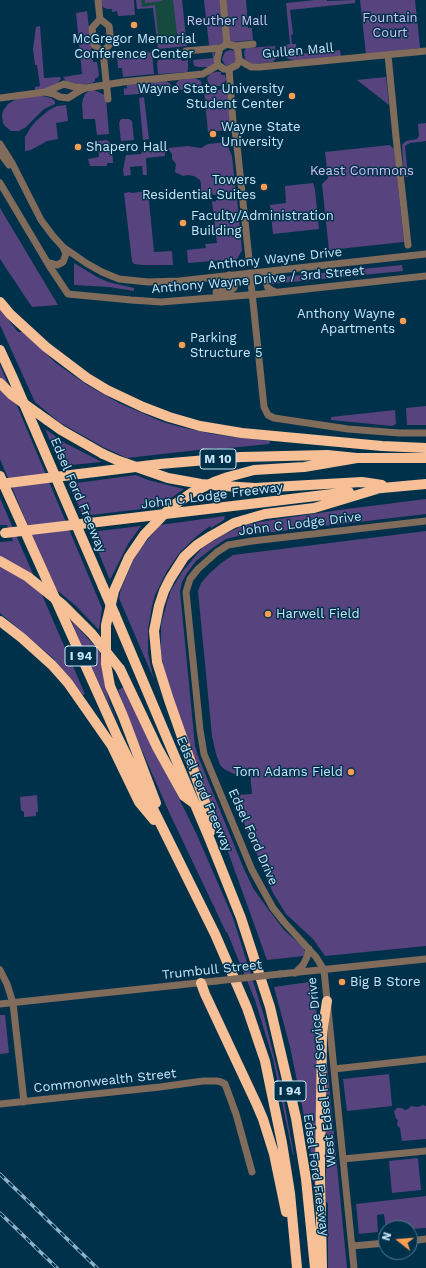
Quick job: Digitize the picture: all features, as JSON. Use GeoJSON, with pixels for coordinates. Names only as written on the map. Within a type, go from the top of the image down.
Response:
{"type":"FeatureCollection","features":[{"type":"Feature","properties":{"kind":"highway"},"geometry":{"type":"LineString","coordinates":[[0,302],[10,314],[46,347],[87,378],[107,390],[164,415],[200,426],[242,433],[382,446],[426,448]]}},
{"type":"Feature","properties":{"kind":"highway","name":"Edsel Ford Freeway"},"geometry":{"type":"LineString","coordinates":[[0,350],[115,615],[210,840],[241,918],[270,1007],[296,1118],[306,1179],[315,1268]]}},
{"type":"Feature","properties":{"kind":"highway"},"geometry":{"type":"LineString","coordinates":[[0,383],[12,395],[61,430],[88,446],[119,461],[168,478],[201,484],[255,488],[362,482],[399,487]]}},
{"type":"Feature","properties":{"kind":"highway","name":"M 10"},"geometry":{"type":"LineString","coordinates":[[0,484],[160,464],[241,457],[327,455],[356,458],[426,458]]}},
{"type":"Feature","properties":{"kind":"highway"},"geometry":{"type":"LineString","coordinates":[[176,853],[110,686],[105,637],[106,625],[114,591],[123,568],[137,544],[152,526],[171,507],[188,494],[200,488],[228,476],[243,472],[304,467],[356,458]]}},
{"type":"Feature","properties":{"kind":"highway","name":"I 94"},"geometry":{"type":"LineString","coordinates":[[0,476],[118,738],[176,853],[240,990],[261,1048],[268,1074],[282,1143],[290,1193],[297,1268]]}},
{"type":"Feature","properties":{"kind":"highway","name":"John C Lodge Freeway"},"geometry":{"type":"LineString","coordinates":[[2,533],[426,484]]}},
{"type":"Feature","properties":{"kind":"highway"},"geometry":{"type":"LineString","coordinates":[[210,840],[208,811],[168,700],[157,662],[154,631],[159,606],[164,591],[184,557],[197,545],[234,523],[265,514],[314,508],[378,489]]}},
{"type":"Feature","properties":{"kind":"highway"},"geometry":{"type":"LineString","coordinates":[[0,561],[28,577],[63,605],[92,634],[120,669],[157,747],[181,792],[195,804]]}},
{"type":"Feature","properties":{"kind":"highway"},"geometry":{"type":"LineString","coordinates":[[0,621],[52,665],[68,684],[112,746],[139,802],[166,835]]}},
{"type":"Feature","properties":{"kind":"highway"},"geometry":{"type":"LineString","coordinates":[[201,983],[263,1119],[274,1154],[295,1245]]}},
{"type":"Feature","properties":{"kind":"highway"},"geometry":{"type":"LineString","coordinates":[[322,1268],[320,1170],[322,1033],[327,1001]]}},
{"type":"Feature","properties":{"kind":"street"},"geometry":{"type":"LineString","coordinates":[[98,0],[100,19],[109,26],[111,43],[104,52],[108,99]]}},
{"type":"Feature","properties":{"kind":"street"},"geometry":{"type":"LineString","coordinates":[[223,0],[227,44]]}},
{"type":"Feature","properties":{"kind":"street"},"geometry":{"type":"LineString","coordinates":[[100,19],[92,28],[94,45],[104,52]]}},
{"type":"Feature","properties":{"kind":"street"},"geometry":{"type":"LineString","coordinates":[[186,51],[220,48],[227,44],[235,46],[253,44]]}},
{"type":"Feature","properties":{"kind":"street"},"geometry":{"type":"LineString","coordinates":[[220,48],[217,60],[218,65],[224,69],[228,69],[236,65],[239,60],[238,50],[235,46]]}},
{"type":"Feature","properties":{"kind":"street","name":"Gullen Mall"},"geometry":{"type":"LineString","coordinates":[[239,60],[251,67],[260,67],[426,51]]}},
{"type":"Feature","properties":{"kind":"street"},"geometry":{"type":"LineString","coordinates":[[388,55],[408,245]]}},
{"type":"Feature","properties":{"kind":"street"},"geometry":{"type":"LineString","coordinates":[[0,98],[50,92],[65,98],[72,96],[86,88],[106,84],[203,74],[218,65]]}},
{"type":"Feature","properties":{"kind":"street"},"geometry":{"type":"LineString","coordinates":[[228,69],[249,259]]}},
{"type":"Feature","properties":{"kind":"street"},"geometry":{"type":"LineString","coordinates":[[45,92],[60,84],[86,88]]}},
{"type":"Feature","properties":{"kind":"street"},"geometry":{"type":"LineString","coordinates":[[0,144],[6,151],[24,186]]}},
{"type":"Feature","properties":{"kind":"street"},"geometry":{"type":"LineString","coordinates":[[0,153],[24,186]]}},
{"type":"Feature","properties":{"kind":"street"},"geometry":{"type":"LineString","coordinates":[[0,183],[47,262],[57,265],[63,262],[66,254],[64,247]]}},
{"type":"Feature","properties":{"kind":"street","name":"Anthony Wayne Drive"},"geometry":{"type":"LineString","coordinates":[[24,186],[42,220],[53,236],[64,247],[94,268],[111,276],[127,280],[158,282],[179,281],[426,254]]}},
{"type":"Feature","properties":{"kind":"street","name":"Anthony Wayne Drive / 3rd Street"},"geometry":{"type":"LineString","coordinates":[[47,262],[68,294],[156,302],[275,292],[426,276]]}},
{"type":"Feature","properties":{"kind":"street"},"geometry":{"type":"LineString","coordinates":[[275,270],[269,274],[266,282],[268,288],[275,292]]}},
{"type":"Feature","properties":{"kind":"street"},"geometry":{"type":"LineString","coordinates":[[250,273],[264,407],[268,415],[274,418],[368,431],[426,433]]}},
{"type":"Feature","properties":{"kind":"street"},"geometry":{"type":"LineString","coordinates":[[191,299],[199,294],[233,290],[235,284],[234,280],[229,275]]}},
{"type":"Feature","properties":{"kind":"street","name":"John C Lodge Drive"},"geometry":{"type":"LineString","coordinates":[[190,579],[208,560],[228,545],[426,521]]}},
{"type":"Feature","properties":{"kind":"street","name":"Edsel Ford Drive"},"geometry":{"type":"LineString","coordinates":[[190,579],[186,588],[186,597],[204,754],[252,870],[272,908],[316,957],[324,970]]}},
{"type":"Feature","properties":{"kind":"street"},"geometry":{"type":"LineString","coordinates":[[294,973],[304,964],[309,949]]}},
{"type":"Feature","properties":{"kind":"street","name":"Trumbull Street"},"geometry":{"type":"LineString","coordinates":[[0,1004],[426,959]]}},
{"type":"Feature","properties":{"kind":"street"},"geometry":{"type":"LineString","coordinates":[[0,970],[7,984],[13,1003],[24,1102]]}},
{"type":"Feature","properties":{"kind":"street","name":"West Edsel Ford Service Drive"},"geometry":{"type":"LineString","coordinates":[[324,970],[354,1268]]}},
{"type":"Feature","properties":{"kind":"street"},"geometry":{"type":"LineString","coordinates":[[334,1069],[426,1059]]}},
{"type":"Feature","properties":{"kind":"street","name":"Commonwealth Street"},"geometry":{"type":"LineString","coordinates":[[0,1104],[213,1081],[221,1082],[226,1084],[252,1172]]}},
{"type":"Feature","properties":{"kind":"street"},"geometry":{"type":"LineString","coordinates":[[343,1159],[426,1150]]}},
{"type":"Feature","properties":{"kind":"street"},"geometry":{"type":"LineString","coordinates":[[352,1246],[378,1244]]}},
{"type":"Feature","properties":{"kind":"green space"},"geometry":{"type":"Polygon","coordinates":[[[100,0],[134,0],[135,15],[118,16],[117,11],[112,12],[112,9],[103,7],[100,0]]]}},
{"type":"Feature","properties":{"kind":"green space"},"geometry":{"type":"Polygon","coordinates":[[[136,0],[182,0],[187,46],[158,49],[153,8],[137,9],[136,0]]]}},
{"type":"Feature","properties":{"kind":"green space","name":"Reuther Mall"},"geometry":{"type":"Polygon","coordinates":[[[204,0],[246,0],[248,28],[252,28],[253,40],[209,45],[204,0]]]}},
{"type":"Feature","properties":{"kind":"green space"},"geometry":{"type":"Polygon","coordinates":[[[315,0],[355,0],[355,3],[290,10],[293,34],[291,35],[292,44],[296,44],[297,54],[340,50],[341,56],[297,61],[289,59],[282,53],[281,46],[290,44],[286,3],[315,0]]]}},
{"type":"Feature","properties":{"kind":"green space","name":"Fountain Court"},"geometry":{"type":"Polygon","coordinates":[[[360,0],[415,0],[420,48],[366,54],[360,0]]]}},
{"type":"Feature","properties":{"kind":"green space"},"geometry":{"type":"Polygon","coordinates":[[[87,11],[93,62],[97,62],[99,75],[92,83],[81,85],[66,81],[63,77],[82,74],[76,13],[87,11]]]}},
{"type":"Feature","properties":{"kind":"green space"},"geometry":{"type":"Polygon","coordinates":[[[40,26],[44,78],[60,77],[61,79],[56,85],[45,89],[35,90],[35,87],[40,86],[33,49],[36,27],[40,26]]]}},
{"type":"Feature","properties":{"kind":"green space"},"geometry":{"type":"Polygon","coordinates":[[[275,46],[276,58],[273,62],[252,64],[245,59],[244,52],[246,48],[275,46]]]}},
{"type":"Feature","properties":{"kind":"green space"},"geometry":{"type":"Polygon","coordinates":[[[230,50],[235,51],[236,59],[233,64],[225,65],[222,59],[225,52],[230,50]]]}},
{"type":"Feature","properties":{"kind":"green space"},"geometry":{"type":"Polygon","coordinates":[[[212,51],[214,51],[215,59],[213,65],[210,67],[194,66],[193,60],[213,58],[212,51]]]}},
{"type":"Feature","properties":{"kind":"green space"},"geometry":{"type":"Polygon","coordinates":[[[152,52],[154,74],[123,77],[122,68],[118,68],[117,55],[152,52]]]}},
{"type":"Feature","properties":{"kind":"green space"},"geometry":{"type":"Polygon","coordinates":[[[181,58],[182,61],[188,60],[187,72],[158,74],[158,60],[181,58]]]}},
{"type":"Feature","properties":{"kind":"green space"},"geometry":{"type":"Polygon","coordinates":[[[221,72],[221,75],[225,75],[225,82],[220,86],[211,86],[207,78],[211,73],[221,72]]]}},
{"type":"Feature","properties":{"kind":"green space"},"geometry":{"type":"Polygon","coordinates":[[[386,77],[389,105],[357,80],[386,77]]]}},
{"type":"Feature","properties":{"kind":"green space"},"geometry":{"type":"Polygon","coordinates":[[[195,78],[201,81],[202,89],[177,90],[176,83],[179,80],[195,78]]]}},
{"type":"Feature","properties":{"kind":"green space"},"geometry":{"type":"Polygon","coordinates":[[[166,81],[171,84],[171,92],[124,95],[124,88],[127,89],[127,85],[166,81]]]}},
{"type":"Feature","properties":{"kind":"green space"},"geometry":{"type":"Polygon","coordinates":[[[227,89],[231,130],[208,132],[204,91],[227,89]]]}},
{"type":"Feature","properties":{"kind":"green space"},"geometry":{"type":"Polygon","coordinates":[[[94,90],[105,95],[109,134],[97,135],[95,119],[83,119],[83,99],[85,94],[94,90]]]}},
{"type":"Feature","properties":{"kind":"green space"},"geometry":{"type":"Polygon","coordinates":[[[38,95],[51,98],[55,101],[55,104],[44,109],[26,127],[19,131],[11,131],[5,126],[2,116],[3,111],[8,104],[18,98],[38,95]]]}},
{"type":"Feature","properties":{"kind":"green space"},"geometry":{"type":"Polygon","coordinates":[[[144,97],[149,139],[143,140],[139,98],[144,97]]]}},
{"type":"Feature","properties":{"kind":"green space"},"geometry":{"type":"Polygon","coordinates":[[[66,105],[68,121],[56,123],[58,139],[47,141],[31,150],[25,151],[25,137],[36,121],[49,110],[57,106],[66,105]]]}},
{"type":"Feature","properties":{"kind":"green space"},"geometry":{"type":"Polygon","coordinates":[[[121,119],[129,119],[132,121],[134,140],[121,141],[119,123],[121,119]]]}},
{"type":"Feature","properties":{"kind":"green space"},"geometry":{"type":"Polygon","coordinates":[[[426,123],[426,141],[410,143],[405,146],[408,177],[404,177],[402,145],[406,141],[417,139],[419,136],[418,124],[426,123]]]}},
{"type":"Feature","properties":{"kind":"green space"},"geometry":{"type":"Polygon","coordinates":[[[107,140],[112,145],[113,163],[107,163],[107,166],[90,166],[88,159],[99,157],[98,141],[107,140]]]}},
{"type":"Feature","properties":{"kind":"green space"},"geometry":{"type":"Polygon","coordinates":[[[226,142],[232,156],[236,192],[213,195],[212,193],[209,193],[209,195],[201,196],[200,180],[194,176],[183,176],[175,172],[176,164],[172,159],[172,154],[168,148],[188,146],[201,148],[208,144],[226,142]]]}},
{"type":"Feature","properties":{"kind":"green space"},"geometry":{"type":"Polygon","coordinates":[[[390,145],[394,149],[404,242],[329,250],[322,184],[328,178],[325,152],[390,145]]]}},
{"type":"Feature","properties":{"kind":"green space"},"geometry":{"type":"Polygon","coordinates":[[[165,149],[165,156],[146,158],[147,175],[143,175],[142,166],[130,167],[131,175],[124,176],[123,170],[126,155],[141,154],[143,151],[165,149]]]}},
{"type":"Feature","properties":{"kind":"green space","name":"Keast Commons"},"geometry":{"type":"Polygon","coordinates":[[[313,183],[315,189],[319,229],[273,234],[270,205],[286,203],[285,186],[313,183]]]}},
{"type":"Feature","properties":{"kind":"green space"},"geometry":{"type":"Polygon","coordinates":[[[148,191],[154,252],[172,251],[173,265],[142,265],[134,264],[132,261],[124,193],[148,191]]]}},
{"type":"Feature","properties":{"kind":"green space"},"geometry":{"type":"Polygon","coordinates":[[[237,198],[242,250],[237,259],[188,263],[187,250],[206,248],[205,244],[217,243],[212,201],[216,202],[216,200],[237,198]]]}},
{"type":"Feature","properties":{"kind":"green space"},"geometry":{"type":"Polygon","coordinates":[[[0,208],[58,305],[32,307],[0,259],[0,208]]]}},
{"type":"Feature","properties":{"kind":"green space"},"geometry":{"type":"Polygon","coordinates":[[[74,263],[97,277],[108,282],[134,288],[134,291],[109,287],[74,285],[74,263]]]}},
{"type":"Feature","properties":{"kind":"green space"},"geometry":{"type":"Polygon","coordinates":[[[402,265],[403,271],[272,284],[271,280],[272,278],[402,265]]]}},
{"type":"Feature","properties":{"kind":"green space"},"geometry":{"type":"Polygon","coordinates":[[[0,309],[18,332],[23,332],[56,363],[87,385],[119,403],[163,422],[181,427],[212,434],[270,442],[269,444],[219,449],[216,448],[127,458],[103,447],[59,422],[35,402],[0,325],[0,309]]]}},
{"type":"Feature","properties":{"kind":"green space"},"geometry":{"type":"Polygon","coordinates":[[[0,365],[102,608],[99,630],[75,605],[54,588],[0,459],[0,365]]]}},
{"type":"Feature","properties":{"kind":"green space"},"geometry":{"type":"Polygon","coordinates":[[[426,406],[426,425],[407,425],[406,408],[426,406]]]}},
{"type":"Feature","properties":{"kind":"green space"},"geometry":{"type":"Polygon","coordinates":[[[395,410],[396,424],[392,426],[331,420],[331,417],[395,410]]]}},
{"type":"Feature","properties":{"kind":"green space"},"geometry":{"type":"Polygon","coordinates":[[[45,429],[65,443],[102,462],[61,466],[45,429]]]}},
{"type":"Feature","properties":{"kind":"green space"},"geometry":{"type":"Polygon","coordinates":[[[136,475],[148,480],[184,489],[158,507],[83,516],[69,484],[136,475]]]}},
{"type":"Feature","properties":{"kind":"green space"},"geometry":{"type":"Polygon","coordinates":[[[0,498],[85,694],[83,695],[53,658],[0,613],[0,542],[13,541],[7,525],[0,525],[0,498]]]}},
{"type":"Feature","properties":{"kind":"green space"},"geometry":{"type":"Polygon","coordinates":[[[426,499],[426,514],[239,536],[226,539],[196,561],[182,582],[180,591],[195,746],[198,756],[253,888],[284,930],[304,948],[305,952],[304,956],[267,960],[186,737],[165,673],[161,655],[161,625],[171,590],[182,572],[202,548],[221,536],[240,527],[253,523],[339,510],[426,499]]]}},
{"type":"Feature","properties":{"kind":"green space"},"geometry":{"type":"Polygon","coordinates":[[[225,516],[224,520],[211,528],[210,526],[180,552],[167,571],[155,595],[148,629],[148,653],[153,676],[162,698],[119,598],[121,589],[140,549],[160,525],[225,516]]]}},
{"type":"Feature","properties":{"kind":"green space"},"geometry":{"type":"Polygon","coordinates":[[[141,526],[128,544],[110,580],[90,532],[141,526]]]}},
{"type":"Feature","properties":{"kind":"green space"},"geometry":{"type":"Polygon","coordinates":[[[426,531],[426,946],[325,956],[313,939],[286,914],[273,893],[235,801],[235,795],[252,794],[250,772],[234,774],[224,769],[220,765],[216,754],[212,736],[198,591],[201,583],[209,574],[233,555],[426,531]]]}},
{"type":"Feature","properties":{"kind":"green space"},"geometry":{"type":"Polygon","coordinates":[[[71,620],[100,652],[102,670],[110,704],[120,727],[87,658],[71,620]]]}},
{"type":"Feature","properties":{"kind":"green space"},"geometry":{"type":"Polygon","coordinates":[[[124,687],[197,835],[233,918],[264,1016],[281,1085],[294,1155],[273,1059],[255,1000],[227,932],[169,812],[129,721],[118,690],[124,687]]]}},
{"type":"Feature","properties":{"kind":"green space"},"geometry":{"type":"Polygon","coordinates":[[[37,795],[38,812],[36,812],[36,816],[24,817],[24,812],[21,810],[20,797],[37,795]]]}},
{"type":"Feature","properties":{"kind":"green space"},"geometry":{"type":"Polygon","coordinates":[[[316,981],[318,1197],[316,1199],[311,1154],[300,1095],[290,1047],[274,987],[316,981]]]}},
{"type":"Feature","properties":{"kind":"green space"},"geometry":{"type":"Polygon","coordinates":[[[0,1015],[5,1015],[9,1053],[0,1054],[0,1015]]]}},
{"type":"Feature","properties":{"kind":"green space"},"geometry":{"type":"Polygon","coordinates":[[[326,1053],[347,1268],[328,1268],[328,1204],[326,1201],[326,1053]]]}},
{"type":"Feature","properties":{"kind":"green space"},"geometry":{"type":"Polygon","coordinates":[[[389,1074],[392,1106],[347,1111],[343,1079],[389,1074]]]}},
{"type":"Feature","properties":{"kind":"green space"},"geometry":{"type":"Polygon","coordinates":[[[423,1105],[426,1106],[426,1139],[402,1141],[400,1128],[397,1125],[398,1120],[396,1119],[394,1111],[397,1108],[405,1110],[411,1106],[418,1107],[423,1105]]]}},
{"type":"Feature","properties":{"kind":"green space"},"geometry":{"type":"Polygon","coordinates":[[[418,1158],[421,1190],[392,1193],[389,1161],[418,1158]]]}},
{"type":"Feature","properties":{"kind":"green space"},"geometry":{"type":"Polygon","coordinates":[[[426,1196],[426,1228],[418,1228],[418,1220],[385,1220],[384,1214],[377,1215],[378,1232],[359,1234],[356,1204],[426,1196]]]}},
{"type":"Feature","properties":{"kind":"shaded area"},"geometry":{"type":"Polygon","coordinates":[[[141,0],[145,0],[145,3],[173,0],[178,42],[159,44],[155,5],[142,7],[141,0]]]}},
{"type":"Feature","properties":{"kind":"railway"},"geometry":{"type":"LineString","coordinates":[[0,1174],[97,1268]]}},
{"type":"Feature","properties":{"kind":"railway"},"geometry":{"type":"LineString","coordinates":[[0,1213],[57,1268]]}},
{"type":"Feature","properties":{"kind":"place","name":"McGregor Memorial Conference Center"},"geometry":{"type":"Point","coordinates":[134,25]}},
{"type":"Feature","properties":{"kind":"place","name":"Wayne State University Student Center"},"geometry":{"type":"Point","coordinates":[292,96]}},
{"type":"Feature","properties":{"kind":"place","name":"Wayne State University"},"geometry":{"type":"Point","coordinates":[213,134]}},
{"type":"Feature","properties":{"kind":"place","name":"Shapero Hall"},"geometry":{"type":"Point","coordinates":[78,147]}},
{"type":"Feature","properties":{"kind":"place","name":"Towers Residential Suites"},"geometry":{"type":"Point","coordinates":[264,187]}},
{"type":"Feature","properties":{"kind":"place","name":"Faculty/Administration Building"},"geometry":{"type":"Point","coordinates":[183,223]}},
{"type":"Feature","properties":{"kind":"place","name":"Anthony Wayne Apartments"},"geometry":{"type":"Point","coordinates":[403,321]}},
{"type":"Feature","properties":{"kind":"place","name":"Parking Structure 5"},"geometry":{"type":"Point","coordinates":[182,345]}},
{"type":"Feature","properties":{"kind":"place","name":"Harwell Field"},"geometry":{"type":"Point","coordinates":[268,614]}},
{"type":"Feature","properties":{"kind":"place","name":"Tom Adams Field"},"geometry":{"type":"Point","coordinates":[351,772]}},
{"type":"Feature","properties":{"kind":"place","name":"Big B Store"},"geometry":{"type":"Point","coordinates":[342,982]}}]}
